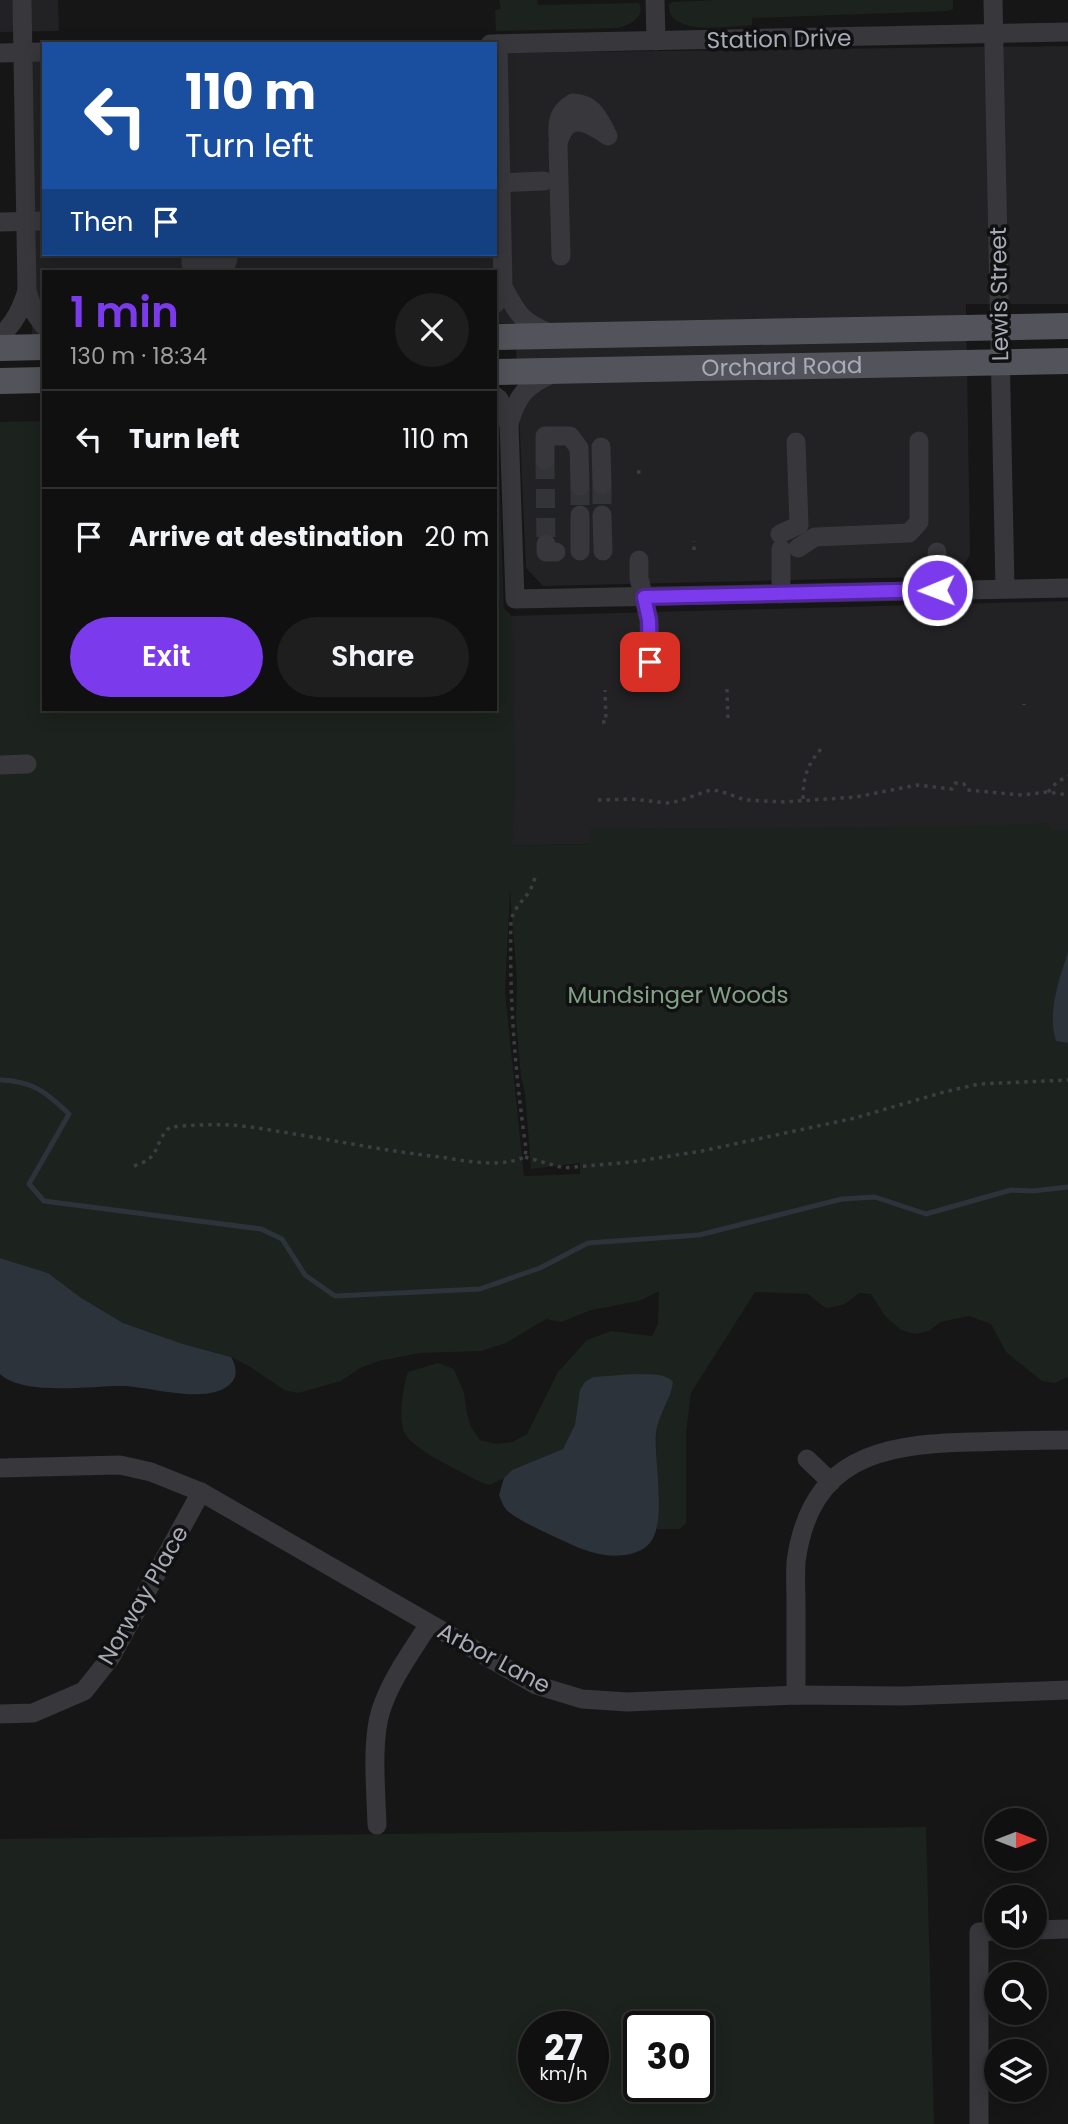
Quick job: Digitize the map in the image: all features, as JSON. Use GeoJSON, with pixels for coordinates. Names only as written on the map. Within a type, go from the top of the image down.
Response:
{"type":"FeatureCollection","features":[{"type":"Feature","properties":{"kind":"main road","name":"Orchard Road"},"geometry":{"type":"LineString","coordinates":[[497,337],[1068,326]]}},
{"type":"Feature","properties":{"kind":"main road"},"geometry":{"type":"LineString","coordinates":[[0,348],[42,347]]}},
{"type":"Feature","properties":{"kind":"main road","name":"Orchard Road"},"geometry":{"type":"LineString","coordinates":[[497,372],[1068,361]]}},
{"type":"Feature","properties":{"kind":"main road"},"geometry":{"type":"LineString","coordinates":[[0,381],[42,380]]}},
{"type":"Feature","properties":{"kind":"street"},"geometry":{"type":"LineString","coordinates":[[0,336],[10,328],[20,312],[27,291],[35,222],[22,0]]}},
{"type":"Feature","properties":{"kind":"street"},"geometry":{"type":"LineString","coordinates":[[655,0],[656,41]]}},
{"type":"Feature","properties":{"kind":"street","name":"Lewis Street"},"geometry":{"type":"LineString","coordinates":[[993,0],[1005,589]]}},
{"type":"Feature","properties":{"kind":"street","name":"Station Drive"},"geometry":{"type":"LineString","coordinates":[[497,44],[1068,32]]}},
{"type":"Feature","properties":{"kind":"street"},"geometry":{"type":"LineString","coordinates":[[0,53],[42,52]]}},
{"type":"Feature","properties":{"kind":"street"},"geometry":{"type":"LineString","coordinates":[[561,256],[558,144],[561,132],[567,125],[578,122],[590,124],[608,136]]}},
{"type":"Feature","properties":{"kind":"street"},"geometry":{"type":"LineString","coordinates":[[497,148],[499,295],[534,328],[558,336]]}},
{"type":"Feature","properties":{"kind":"street"},"geometry":{"type":"LineString","coordinates":[[498,183],[544,181]]}},
{"type":"Feature","properties":{"kind":"street"},"geometry":{"type":"LineString","coordinates":[[0,222],[35,222]]}},
{"type":"Feature","properties":{"kind":"street"},"geometry":{"type":"LineString","coordinates":[[191,256],[191,264],[228,258]]}},
{"type":"Feature","properties":{"kind":"street"},"geometry":{"type":"LineString","coordinates":[[27,291],[34,312],[42,323]]}},
{"type":"Feature","properties":{"kind":"street"},"geometry":{"type":"LineString","coordinates":[[559,371],[536,381],[523,392],[514,405],[509,424],[516,599],[1068,588]]}},
{"type":"Feature","properties":{"kind":"street"},"geometry":{"type":"LineString","coordinates":[[497,398],[509,424]]}},
{"type":"Feature","properties":{"kind":"street"},"geometry":{"type":"LineString","coordinates":[[545,460],[545,436],[570,436],[590,447],[590,486]]}},
{"type":"Feature","properties":{"kind":"street"},"geometry":{"type":"LineString","coordinates":[[786,544],[815,537],[909,533],[919,522],[919,441]]}},
{"type":"Feature","properties":{"kind":"street"},"geometry":{"type":"LineString","coordinates":[[781,594],[786,544],[799,525],[796,442]]}},
{"type":"Feature","properties":{"kind":"street"},"geometry":{"type":"LineString","coordinates":[[591,515],[591,551]]}},
{"type":"Feature","properties":{"kind":"street"},"geometry":{"type":"LineString","coordinates":[[937,552],[937,590]]}},
{"type":"Feature","properties":{"kind":"street"},"geometry":{"type":"LineString","coordinates":[[639,560],[639,578],[649,620],[650,662]]}},
{"type":"Feature","properties":{"kind":"street"},"geometry":{"type":"LineString","coordinates":[[0,765],[27,764]]}},
{"type":"Feature","properties":{"kind":"street"},"geometry":{"type":"LineString","coordinates":[[796,1695],[796,1564],[802,1531],[811,1509],[831,1482],[853,1464],[898,1447],[939,1443],[1068,1440]]}},
{"type":"Feature","properties":{"kind":"street"},"geometry":{"type":"LineString","coordinates":[[807,1459],[831,1482]]}},
{"type":"Feature","properties":{"kind":"street","name":"Arbor Lane"},"geometry":{"type":"LineString","coordinates":[[0,1468],[120,1465],[151,1472],[201,1492],[536,1685],[582,1699],[626,1702],[796,1695],[903,1696],[1068,1690]]}},
{"type":"Feature","properties":{"kind":"street","name":"Norway Place"},"geometry":{"type":"LineString","coordinates":[[0,1714],[33,1713],[84,1690],[111,1657],[201,1492]]}},
{"type":"Feature","properties":{"kind":"street"},"geometry":{"type":"LineString","coordinates":[[377,1825],[376,1747],[381,1711],[397,1675],[429,1624]]}},
{"type":"Feature","properties":{"kind":"street"},"geometry":{"type":"LineString","coordinates":[[1047,1930],[1068,1929]]}},
{"type":"Feature","properties":{"kind":"street"},"geometry":{"type":"LineString","coordinates":[[979,2124],[986,1948]]}},
{"type":"Feature","properties":{"kind":"path"},"geometry":{"type":"LineString","coordinates":[[637,472],[645,472]]}},
{"type":"Feature","properties":{"kind":"path"},"geometry":{"type":"LineString","coordinates":[[694,541],[694,550]]}},
{"type":"Feature","properties":{"kind":"path"},"geometry":{"type":"LineString","coordinates":[[727,689],[728,721]]}},
{"type":"Feature","properties":{"kind":"path"},"geometry":{"type":"LineString","coordinates":[[601,722],[606,722],[606,690]]}},
{"type":"Feature","properties":{"kind":"path"},"geometry":{"type":"LineString","coordinates":[[803,800],[805,773],[812,758],[822,748]]}},
{"type":"Feature","properties":{"kind":"path"},"geometry":{"type":"LineString","coordinates":[[1048,792],[1062,777],[1068,776]]}},
{"type":"Feature","properties":{"kind":"path"},"geometry":{"type":"LineString","coordinates":[[598,800],[632,799],[667,803],[710,790],[761,802],[803,800],[856,797],[917,785],[951,789],[955,783],[960,782],[967,790],[1022,795],[1048,792],[1068,795]]}},
{"type":"Feature","properties":{"kind":"path"},"geometry":{"type":"LineString","coordinates":[[525,1157],[513,1047],[510,992],[511,920],[514,910],[529,894],[535,877]]}},
{"type":"Feature","properties":{"kind":"path"},"geometry":{"type":"LineString","coordinates":[[134,1166],[153,1157],[163,1133],[170,1127],[191,1126],[247,1126],[371,1149],[472,1161],[514,1161],[525,1157],[564,1168],[632,1162],[702,1151],[855,1118],[979,1084],[1068,1080]]}},
{"type":"Feature","properties":{"kind":"shaded area"},"geometry":{"type":"Polygon","coordinates":[[[0,0],[58,0],[59,31],[0,32],[0,0]]]}},
{"type":"Feature","properties":{"kind":"shaded area"},"geometry":{"type":"Polygon","coordinates":[[[1068,46],[1068,304],[966,304],[970,555],[960,571],[916,577],[543,586],[526,568],[515,323],[497,323],[497,270],[42,270],[42,338],[32,338],[29,58],[42,58],[42,256],[497,256],[497,53],[1068,46]]]}},
{"type":"Feature","properties":{"kind":"shaded area"},"geometry":{"type":"Polygon","coordinates":[[[1068,601],[1068,830],[507,846],[506,616],[1068,601]]]}},
{"type":"Feature","properties":{"kind":"shaded area"},"geometry":{"type":"Polygon","coordinates":[[[1068,952],[1068,1043],[1056,1041],[1053,1007],[1068,952]]]}},
{"type":"Feature","properties":{"kind":"shaded area"},"geometry":{"type":"Polygon","coordinates":[[[0,1258],[48,1273],[80,1297],[123,1323],[231,1357],[236,1370],[234,1379],[222,1389],[195,1394],[121,1386],[40,1387],[11,1381],[0,1374],[0,1258]]]}},
{"type":"Feature","properties":{"kind":"shaded area"},"geometry":{"type":"Polygon","coordinates":[[[661,1375],[673,1382],[656,1433],[658,1518],[656,1530],[648,1545],[630,1554],[598,1554],[546,1533],[508,1511],[499,1495],[504,1478],[512,1470],[563,1449],[575,1425],[580,1390],[585,1382],[593,1377],[661,1375]]]}},
{"type":"Feature","properties":{"kind":"green space"},"geometry":{"type":"Polygon","coordinates":[[[499,0],[537,0],[538,5],[639,3],[641,8],[639,16],[618,28],[496,31],[495,10],[501,9],[499,0]]]}},
{"type":"Feature","properties":{"kind":"green space"},"geometry":{"type":"Polygon","coordinates":[[[716,0],[953,0],[953,9],[752,18],[752,25],[702,27],[678,21],[671,14],[669,4],[716,0]]]}},
{"type":"Feature","properties":{"kind":"green space","name":"Mundsinger Woods"},"geometry":{"type":"Polygon","coordinates":[[[42,421],[42,711],[497,711],[497,430],[504,609],[512,618],[515,785],[512,846],[590,844],[590,829],[995,826],[1047,823],[1050,830],[1068,830],[1068,1377],[1055,1383],[1042,1381],[1006,1352],[991,1324],[969,1316],[940,1322],[929,1331],[915,1334],[901,1330],[885,1316],[871,1294],[859,1293],[845,1304],[829,1308],[808,1294],[755,1292],[691,1393],[686,1432],[686,1523],[680,1529],[657,1529],[656,1435],[658,1422],[668,1401],[593,1377],[583,1386],[576,1423],[563,1449],[512,1470],[504,1478],[490,1485],[451,1467],[417,1446],[404,1432],[401,1410],[408,1372],[438,1363],[454,1369],[464,1393],[471,1427],[480,1440],[496,1444],[512,1442],[527,1434],[558,1372],[587,1340],[611,1331],[652,1336],[658,1324],[659,1291],[639,1301],[591,1310],[561,1322],[546,1319],[506,1343],[481,1351],[420,1353],[379,1361],[360,1368],[341,1381],[298,1393],[284,1390],[231,1357],[123,1323],[80,1297],[48,1273],[0,1258],[0,422],[42,421]],[[510,891],[505,992],[524,1176],[580,1174],[580,1163],[531,1169],[516,1021],[517,980],[510,891]]]}},
{"type":"Feature","properties":{"kind":"green space"},"geometry":{"type":"Polygon","coordinates":[[[926,1827],[934,2124],[0,2124],[0,1839],[926,1827]]]}},
{"type":"Feature","properties":{"kind":"waterway"},"geometry":{"type":"LineString","coordinates":[[0,1080],[30,1085],[69,1114],[29,1184],[44,1201],[261,1229],[282,1239],[305,1275],[335,1296],[480,1289],[540,1268],[588,1243],[699,1235],[842,1199],[875,1197],[926,1214],[1011,1190],[1033,1191],[1068,1187]]}},
{"type":"Feature","properties":{"kind":"tunnel"},"geometry":{"type":"LineString","coordinates":[[545,460],[546,544]]}},
{"type":"Feature","properties":{"kind":"tunnel"},"geometry":{"type":"LineString","coordinates":[[602,485],[602,515]]}},
{"type":"Feature","properties":{"kind":"tunnel"},"geometry":{"type":"LineString","coordinates":[[580,486],[580,515]]}},
{"type":"Feature","properties":{"kind":"route"},"geometry":{"type":"LineString","coordinates":[[650,662],[649,620],[644,597],[937,590]]}}]}
